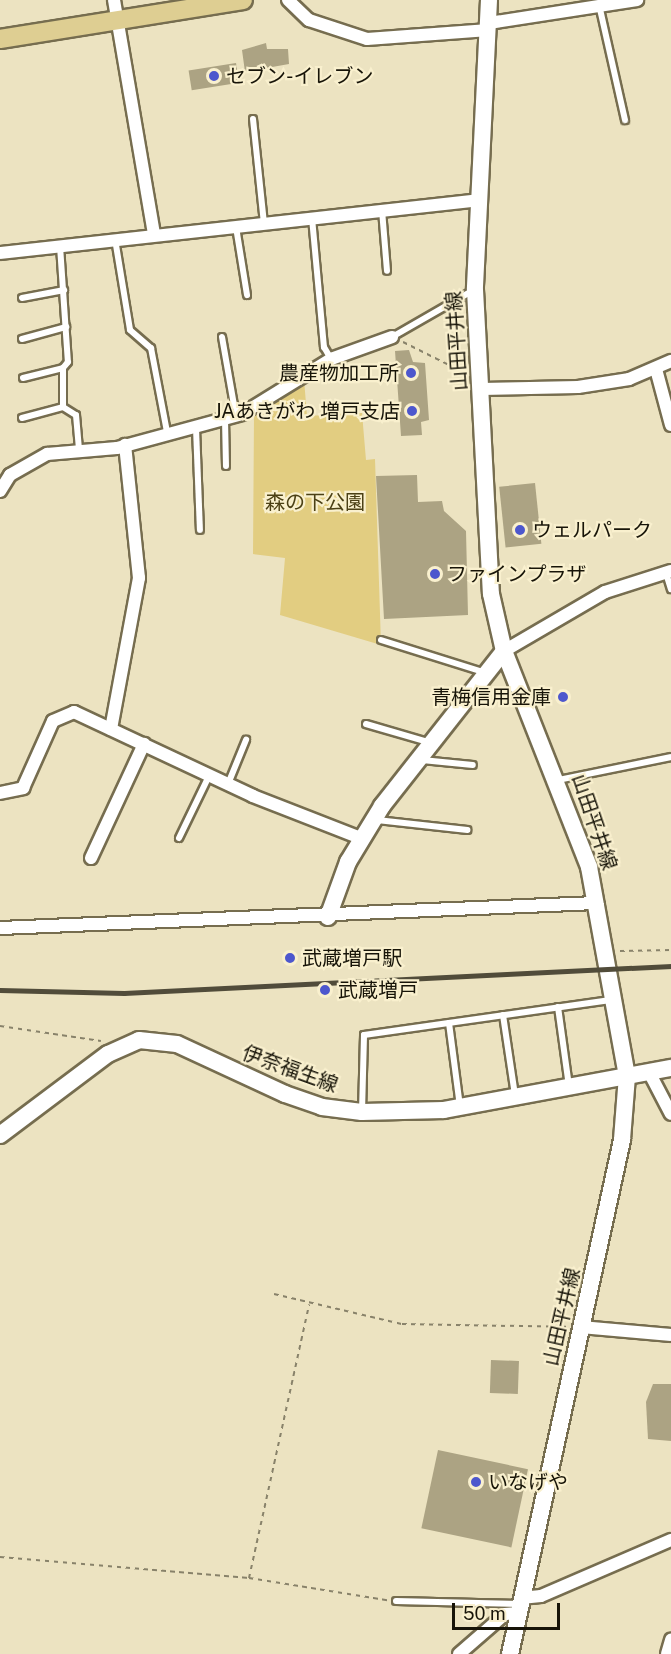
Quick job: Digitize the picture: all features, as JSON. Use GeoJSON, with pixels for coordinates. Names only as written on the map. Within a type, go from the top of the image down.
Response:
{"type":"FeatureCollection","features":[{"type":"Feature","properties":{"kind":"main road"},"geometry":{"type":"LineString","coordinates":[[0,39],[243,0]]}},
{"type":"Feature","properties":{"kind":"main road","name":"山田平井線"},"geometry":{"type":"LineString","coordinates":[[489,0],[474,290],[491,594],[504,651],[558,780],[597,903],[627,1076],[622,1140],[510,1654]]}},
{"type":"Feature","properties":{"kind":"main road"},"geometry":{"type":"LineString","coordinates":[[328,917],[361,838],[428,742],[484,672],[504,651]]}},
{"type":"Feature","properties":{"kind":"main road","name":"伊奈福生線"},"geometry":{"type":"LineString","coordinates":[[0,1135],[108,1054],[139,1040],[177,1044],[285,1094],[322,1107],[362,1112],[460,1107],[515,1099],[569,1086],[671,1068]]}},
{"type":"Feature","properties":{"kind":"street"},"geometry":{"type":"LineString","coordinates":[[114,0],[154,235]]}},
{"type":"Feature","properties":{"kind":"street"},"geometry":{"type":"LineString","coordinates":[[288,0],[309,20],[367,39],[489,27],[600,9],[637,0]]}},
{"type":"Feature","properties":{"kind":"street"},"geometry":{"type":"LineString","coordinates":[[0,253],[479,200]]}},
{"type":"Feature","properties":{"kind":"street"},"geometry":{"type":"LineString","coordinates":[[0,491],[14,472],[47,454],[125,445],[167,432],[196,428],[242,414],[331,359],[392,337]]}},
{"type":"Feature","properties":{"kind":"street"},"geometry":{"type":"LineString","coordinates":[[481,385],[578,387],[656,369],[671,361]]}},
{"type":"Feature","properties":{"kind":"street"},"geometry":{"type":"LineString","coordinates":[[656,369],[671,425]]}},
{"type":"Feature","properties":{"kind":"street"},"geometry":{"type":"LineString","coordinates":[[111,729],[139,578],[125,445]]}},
{"type":"Feature","properties":{"kind":"street"},"geometry":{"type":"LineString","coordinates":[[504,651],[605,592],[668,572]]}},
{"type":"Feature","properties":{"kind":"street"},"geometry":{"type":"LineString","coordinates":[[0,794],[23,788],[53,721],[62,715],[74,712],[228,784],[361,838]]}},
{"type":"Feature","properties":{"kind":"street"},"geometry":{"type":"LineString","coordinates":[[91,858],[144,744]]}},
{"type":"Feature","properties":{"kind":"street"},"geometry":{"type":"LineString","coordinates":[[0,928],[328,917],[597,903]]}},
{"type":"Feature","properties":{"kind":"street"},"geometry":{"type":"LineString","coordinates":[[650,1072],[671,1114]]}},
{"type":"Feature","properties":{"kind":"street"},"geometry":{"type":"LineString","coordinates":[[581,1327],[671,1335]]}},
{"type":"Feature","properties":{"kind":"street"},"geometry":{"type":"LineString","coordinates":[[459,1654],[505,1614],[520,1605],[671,1540]]}},
{"type":"Feature","properties":{"kind":"street"},"geometry":{"type":"LineString","coordinates":[[667,1654],[671,1640]]}},
{"type":"Feature","properties":{"kind":"lane"},"geometry":{"type":"LineString","coordinates":[[600,9],[625,120]]}},
{"type":"Feature","properties":{"kind":"lane"},"geometry":{"type":"LineString","coordinates":[[253,119],[264,223]]}},
{"type":"Feature","properties":{"kind":"lane"},"geometry":{"type":"LineString","coordinates":[[382,210],[387,271]]}},
{"type":"Feature","properties":{"kind":"lane"},"geometry":{"type":"LineString","coordinates":[[312,217],[324,347],[331,359]]}},
{"type":"Feature","properties":{"kind":"lane"},"geometry":{"type":"LineString","coordinates":[[236,226],[247,294]]}},
{"type":"Feature","properties":{"kind":"lane"},"geometry":{"type":"LineString","coordinates":[[115,239],[130,330],[151,348],[167,432]]}},
{"type":"Feature","properties":{"kind":"lane"},"geometry":{"type":"LineString","coordinates":[[23,378],[63,368],[68,362],[60,245]]}},
{"type":"Feature","properties":{"kind":"lane"},"geometry":{"type":"LineString","coordinates":[[22,298],[64,290]]}},
{"type":"Feature","properties":{"kind":"lane"},"geometry":{"type":"LineString","coordinates":[[392,337],[474,290]]}},
{"type":"Feature","properties":{"kind":"lane"},"geometry":{"type":"LineString","coordinates":[[22,339],[66,327]]}},
{"type":"Feature","properties":{"kind":"lane"},"geometry":{"type":"LineString","coordinates":[[222,337],[234,405],[242,414]]}},
{"type":"Feature","properties":{"kind":"lane"},"geometry":{"type":"LineString","coordinates":[[63,368],[63,407]]}},
{"type":"Feature","properties":{"kind":"lane"},"geometry":{"type":"LineString","coordinates":[[22,418],[63,407],[76,415],[80,452]]}},
{"type":"Feature","properties":{"kind":"lane"},"geometry":{"type":"LineString","coordinates":[[225,419],[226,466]]}},
{"type":"Feature","properties":{"kind":"lane"},"geometry":{"type":"LineString","coordinates":[[196,428],[200,530]]}},
{"type":"Feature","properties":{"kind":"lane"},"geometry":{"type":"LineString","coordinates":[[0,473],[14,472]]}},
{"type":"Feature","properties":{"kind":"lane"},"geometry":{"type":"LineString","coordinates":[[668,572],[671,589]]}},
{"type":"Feature","properties":{"kind":"lane"},"geometry":{"type":"LineString","coordinates":[[381,640],[484,672]]}},
{"type":"Feature","properties":{"kind":"lane"},"geometry":{"type":"LineString","coordinates":[[366,724],[428,742]]}},
{"type":"Feature","properties":{"kind":"lane"},"geometry":{"type":"LineString","coordinates":[[228,784],[246,741]]}},
{"type":"Feature","properties":{"kind":"lane"},"geometry":{"type":"LineString","coordinates":[[558,780],[671,757]]}},
{"type":"Feature","properties":{"kind":"lane"},"geometry":{"type":"LineString","coordinates":[[416,759],[473,765]]}},
{"type":"Feature","properties":{"kind":"lane"},"geometry":{"type":"LineString","coordinates":[[179,838],[209,775]]}},
{"type":"Feature","properties":{"kind":"lane"},"geometry":{"type":"LineString","coordinates":[[373,820],[467,830]]}},
{"type":"Feature","properties":{"kind":"lane"},"geometry":{"type":"LineString","coordinates":[[362,1112],[364,1035],[613,999]]}},
{"type":"Feature","properties":{"kind":"lane"},"geometry":{"type":"LineString","coordinates":[[558,1007],[569,1086]]}},
{"type":"Feature","properties":{"kind":"lane"},"geometry":{"type":"LineString","coordinates":[[503,1015],[515,1099]]}},
{"type":"Feature","properties":{"kind":"lane"},"geometry":{"type":"LineString","coordinates":[[449,1023],[460,1107]]}},
{"type":"Feature","properties":{"kind":"lane"},"geometry":{"type":"LineString","coordinates":[[396,1601],[520,1605]]}},
{"type":"Feature","properties":{"kind":"path"},"geometry":{"type":"LineString","coordinates":[[392,337],[481,385]]}},
{"type":"Feature","properties":{"kind":"path"},"geometry":{"type":"LineString","coordinates":[[604,952],[671,950]]}},
{"type":"Feature","properties":{"kind":"path"},"geometry":{"type":"LineString","coordinates":[[334,953],[334,961]]}},
{"type":"Feature","properties":{"kind":"path"},"geometry":{"type":"LineString","coordinates":[[0,1026],[78,1036]]}},
{"type":"Feature","properties":{"kind":"path"},"geometry":{"type":"LineString","coordinates":[[274,1294],[402,1324],[581,1327]]}},
{"type":"Feature","properties":{"kind":"path"},"geometry":{"type":"LineString","coordinates":[[249,1578],[309,1304]]}},
{"type":"Feature","properties":{"kind":"path"},"geometry":{"type":"LineString","coordinates":[[0,1557],[249,1578],[396,1601]]}},
{"type":"Feature","properties":{"kind":"green space","name":"森の下公園"},"geometry":{"type":"Polygon","coordinates":[[[304,379],[307,416],[362,413],[366,460],[375,459],[381,645],[280,615],[285,558],[253,554],[254,414],[304,379]]]}},
{"type":"Feature","properties":{"kind":"building"},"geometry":{"type":"Polygon","coordinates":[[[266,43],[267,49],[288,49],[289,64],[245,72],[242,50],[266,43]]]}},
{"type":"Feature","properties":{"kind":"building"},"geometry":{"type":"Polygon","coordinates":[[[236,63],[239,83],[192,90],[189,71],[236,63]]]}},
{"type":"Feature","properties":{"kind":"building"},"geometry":{"type":"Polygon","coordinates":[[[409,350],[413,362],[425,363],[429,420],[421,422],[422,435],[401,436],[395,351],[409,350]]]}},
{"type":"Feature","properties":{"kind":"building"},"geometry":{"type":"Polygon","coordinates":[[[417,475],[418,502],[442,501],[444,511],[466,531],[468,615],[384,619],[376,476],[417,475]]]}},
{"type":"Feature","properties":{"kind":"building"},"geometry":{"type":"Polygon","coordinates":[[[535,483],[541,544],[506,547],[499,487],[535,483]]]}},
{"type":"Feature","properties":{"kind":"building"},"geometry":{"type":"Polygon","coordinates":[[[491,1360],[519,1361],[518,1394],[490,1393],[491,1360]]]}},
{"type":"Feature","properties":{"kind":"building"},"geometry":{"type":"Polygon","coordinates":[[[653,1384],[671,1384],[671,1441],[648,1439],[646,1402],[653,1384]]]}},
{"type":"Feature","properties":{"kind":"building"},"geometry":{"type":"Polygon","coordinates":[[[438,1450],[528,1469],[511,1547],[421,1528],[438,1450]]]}},
{"type":"Feature","properties":{"kind":"railway"},"geometry":{"type":"LineString","coordinates":[[0,990],[124,993],[671,966]]}},
{"type":"Feature","properties":{"kind":"place","name":"セブン-イレブン"},"geometry":{"type":"Point","coordinates":[214,76]}},
{"type":"Feature","properties":{"kind":"place","name":"農産物加工所"},"geometry":{"type":"Point","coordinates":[411,373]}},
{"type":"Feature","properties":{"kind":"place","name":"JAあきがわ 増戸支店"},"geometry":{"type":"Point","coordinates":[412,411]}},
{"type":"Feature","properties":{"kind":"place","name":"ウェルパーク"},"geometry":{"type":"Point","coordinates":[520,530]}},
{"type":"Feature","properties":{"kind":"place","name":"ファインプラザ"},"geometry":{"type":"Point","coordinates":[435,574]}},
{"type":"Feature","properties":{"kind":"place","name":"青梅信用金庫"},"geometry":{"type":"Point","coordinates":[563,697]}},
{"type":"Feature","properties":{"kind":"place","name":"武蔵増戸駅"},"geometry":{"type":"Point","coordinates":[290,958]}},
{"type":"Feature","properties":{"kind":"place","name":"武蔵増戸"},"geometry":{"type":"Point","coordinates":[325,990]}},
{"type":"Feature","properties":{"kind":"place","name":"いなげや"},"geometry":{"type":"Point","coordinates":[476,1482]}}]}
